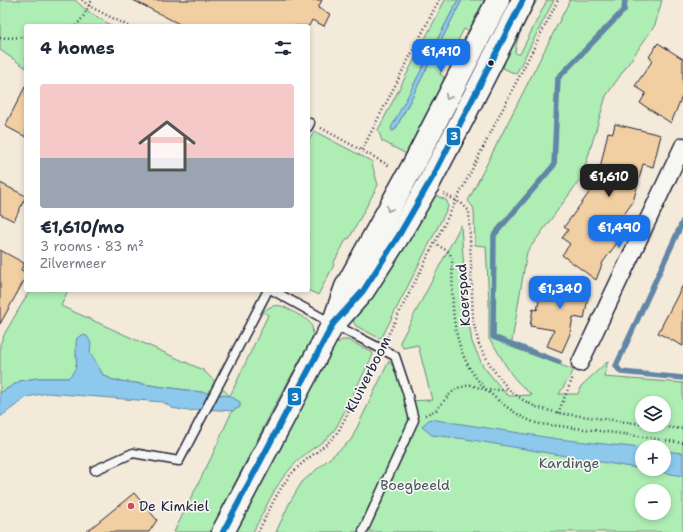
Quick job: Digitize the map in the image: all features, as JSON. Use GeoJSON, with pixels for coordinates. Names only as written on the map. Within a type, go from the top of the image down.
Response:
{"type":"FeatureCollection","features":[{"type":"Feature","properties":{"kind":"main road"},"geometry":{"type":"LineString","coordinates":[[223,532],[333,324],[346,287],[408,175],[498,0]]}},
{"type":"Feature","properties":{"kind":"main road"},"geometry":{"type":"LineString","coordinates":[[333,324],[363,291],[399,235],[462,122],[523,0]]}},
{"type":"Feature","properties":{"kind":"street"},"geometry":{"type":"LineString","coordinates":[[580,363],[683,146]]}},
{"type":"Feature","properties":{"kind":"lane"},"geometry":{"type":"LineString","coordinates":[[95,470],[133,454],[179,461],[267,292]]}},
{"type":"Feature","properties":{"kind":"lane"},"geometry":{"type":"LineString","coordinates":[[276,292],[395,356],[407,392],[414,420],[363,531]]}},
{"type":"Feature","properties":{"kind":"path"},"geometry":{"type":"LineString","coordinates":[[82,0],[89,6],[124,24]]}},
{"type":"Feature","properties":{"kind":"path"},"geometry":{"type":"LineString","coordinates":[[77,24],[92,0]]}},
{"type":"Feature","properties":{"kind":"path"},"geometry":{"type":"LineString","coordinates":[[362,150],[440,0]]}},
{"type":"Feature","properties":{"kind":"path","name":"Kluiverboom"},"geometry":{"type":"LineString","coordinates":[[258,532],[286,481],[295,470],[328,443],[339,430],[558,0]]}},
{"type":"Feature","properties":{"kind":"path"},"geometry":{"type":"LineString","coordinates":[[0,38],[24,37]]}},
{"type":"Feature","properties":{"kind":"path"},"geometry":{"type":"LineString","coordinates":[[310,125],[362,150],[408,175]]}},
{"type":"Feature","properties":{"kind":"path","name":"Koerspad"},"geometry":{"type":"LineString","coordinates":[[428,185],[456,200],[469,211],[473,320],[479,345],[492,368],[509,390],[536,407],[558,413],[635,423]]}},
{"type":"Feature","properties":{"kind":"path"},"geometry":{"type":"LineString","coordinates":[[434,243],[449,252],[452,258],[453,311],[456,330],[466,363],[476,379],[486,390],[507,407],[520,416],[533,422],[546,425],[683,443]]}},
{"type":"Feature","properties":{"kind":"path"},"geometry":{"type":"LineString","coordinates":[[558,413],[580,363]]}},
{"type":"Feature","properties":{"kind":"path"},"geometry":{"type":"LineString","coordinates":[[414,420],[436,410],[457,388],[471,385],[486,390],[509,390]]}},
{"type":"Feature","properties":{"kind":"path"},"geometry":{"type":"LineString","coordinates":[[671,428],[683,429]]}},
{"type":"Feature","properties":{"kind":"green space"},"geometry":{"type":"Polygon","coordinates":[[[0,0],[75,0],[86,10],[109,24],[24,24],[24,67],[0,50],[0,0]]]}},
{"type":"Feature","properties":{"kind":"green space"},"geometry":{"type":"Polygon","coordinates":[[[445,0],[458,0],[415,82],[393,131],[395,130],[462,0],[491,0],[468,31],[464,29],[440,74],[444,77],[438,107],[412,157],[382,141],[378,130],[445,0]]]}},
{"type":"Feature","properties":{"kind":"green space"},"geometry":{"type":"Polygon","coordinates":[[[529,0],[537,0],[523,25],[518,38],[515,52],[517,54],[520,54],[547,0],[554,0],[516,74],[503,68],[512,38],[529,0]]]}},
{"type":"Feature","properties":{"kind":"green space"},"geometry":{"type":"Polygon","coordinates":[[[570,0],[662,0],[655,25],[606,96],[582,177],[527,252],[511,347],[574,370],[559,394],[578,394],[581,386],[608,361],[604,377],[683,383],[683,532],[276,532],[290,502],[302,482],[351,440],[389,361],[397,371],[406,401],[432,400],[418,345],[403,348],[400,342],[461,225],[466,303],[472,342],[483,366],[506,394],[510,396],[532,395],[513,376],[489,339],[489,301],[486,246],[475,245],[473,207],[468,201],[570,0]]]}},
{"type":"Feature","properties":{"kind":"green space"},"geometry":{"type":"Polygon","coordinates":[[[314,131],[373,162],[372,164],[378,185],[349,239],[347,238],[318,295],[310,291],[310,139],[314,131]]]}},
{"type":"Feature","properties":{"kind":"green space"},"geometry":{"type":"Polygon","coordinates":[[[430,193],[446,200],[448,207],[382,337],[379,338],[356,326],[353,317],[430,193]]]}},
{"type":"Feature","properties":{"kind":"green space"},"geometry":{"type":"Polygon","coordinates":[[[29,292],[67,292],[61,306],[203,370],[230,396],[113,380],[103,375],[90,352],[76,354],[76,368],[68,378],[37,378],[20,381],[0,393],[0,344],[29,292]]]}},
{"type":"Feature","properties":{"kind":"green space"},"geometry":{"type":"Polygon","coordinates":[[[272,306],[280,306],[288,309],[309,322],[313,332],[312,338],[273,409],[210,532],[174,532],[211,458],[232,411],[240,407],[239,402],[230,396],[268,315],[263,312],[272,306]]]}},
{"type":"Feature","properties":{"kind":"green space"},"geometry":{"type":"Polygon","coordinates":[[[342,340],[348,340],[372,352],[373,355],[337,426],[327,438],[302,457],[285,475],[275,490],[253,532],[236,532],[335,345],[342,340]]]}},
{"type":"Feature","properties":{"kind":"water"},"geometry":{"type":"Polygon","coordinates":[[[458,0],[462,0],[395,130],[392,131],[392,126],[458,0]]]}},
{"type":"Feature","properties":{"kind":"water"},"geometry":{"type":"Polygon","coordinates":[[[82,335],[87,336],[91,343],[90,352],[103,375],[113,380],[230,396],[240,402],[240,407],[232,411],[206,409],[188,411],[172,408],[163,402],[47,393],[27,397],[0,417],[0,393],[20,381],[37,378],[68,378],[73,373],[77,360],[77,338],[82,335]]]}},
{"type":"Feature","properties":{"kind":"water"},"geometry":{"type":"Polygon","coordinates":[[[430,419],[558,439],[635,447],[635,468],[466,439],[432,435],[422,427],[430,419]]]}},
{"type":"Feature","properties":{"kind":"water"},"geometry":{"type":"Polygon","coordinates":[[[671,452],[683,453],[683,476],[671,474],[671,452]]]}},
{"type":"Feature","properties":{"kind":"building"},"geometry":{"type":"Polygon","coordinates":[[[133,0],[322,0],[318,8],[330,14],[324,26],[312,20],[310,24],[179,24],[133,0]]]}},
{"type":"Feature","properties":{"kind":"building"},"geometry":{"type":"Polygon","coordinates":[[[658,43],[683,59],[683,94],[671,123],[640,103],[646,93],[635,86],[653,60],[649,57],[658,43]]]}},
{"type":"Feature","properties":{"kind":"building"},"geometry":{"type":"Polygon","coordinates":[[[24,89],[24,136],[5,126],[24,89]]]}},
{"type":"Feature","properties":{"kind":"building"},"geometry":{"type":"Polygon","coordinates":[[[615,124],[661,135],[653,167],[643,164],[633,202],[611,232],[620,239],[603,262],[596,280],[562,255],[570,244],[562,238],[568,230],[564,227],[597,182],[608,132],[613,133],[615,124]]]}},
{"type":"Feature","properties":{"kind":"building"},"geometry":{"type":"Polygon","coordinates":[[[0,183],[24,195],[24,200],[14,221],[0,214],[0,183]]]}},
{"type":"Feature","properties":{"kind":"building"},"geometry":{"type":"Polygon","coordinates":[[[0,250],[24,263],[21,270],[24,271],[24,281],[0,324],[0,250]]]}},
{"type":"Feature","properties":{"kind":"building"},"geometry":{"type":"Polygon","coordinates":[[[544,279],[590,287],[584,319],[573,317],[570,334],[562,352],[547,346],[554,330],[530,326],[533,309],[537,310],[544,279]]]}},
{"type":"Feature","properties":{"kind":"building"},"geometry":{"type":"Polygon","coordinates":[[[683,285],[683,346],[658,333],[683,285]]]}},
{"type":"Feature","properties":{"kind":"building","name":"De Kimkiel"},"geometry":{"type":"Polygon","coordinates":[[[134,493],[157,520],[149,532],[86,532],[134,493]]]}},
{"type":"Feature","properties":{"kind":"waterway"},"geometry":{"type":"LineString","coordinates":[[559,362],[493,337],[494,235],[554,165],[558,78],[624,10],[625,0]]}},
{"type":"Feature","properties":{"kind":"waterway"},"geometry":{"type":"LineString","coordinates":[[683,221],[616,366],[621,372],[683,378]]}},
{"type":"Feature","properties":{"kind":"transit line","name":"3"},"geometry":{"type":"LineString","coordinates":[[223,532],[333,324],[363,291],[399,235],[435,173],[523,0]]}},
{"type":"Feature","properties":{"kind":"place","name":"De Kimkiel"},"geometry":{"type":"Point","coordinates":[131,506]}},
{"type":"Feature","properties":{"kind":"park label","name":"Kardinge"},"geometry":{"type":"Point","coordinates":[569,463]}},
{"type":"Feature","properties":{"kind":"park label","name":"Boegbeeld"},"geometry":{"type":"Point","coordinates":[415,485]}}]}
